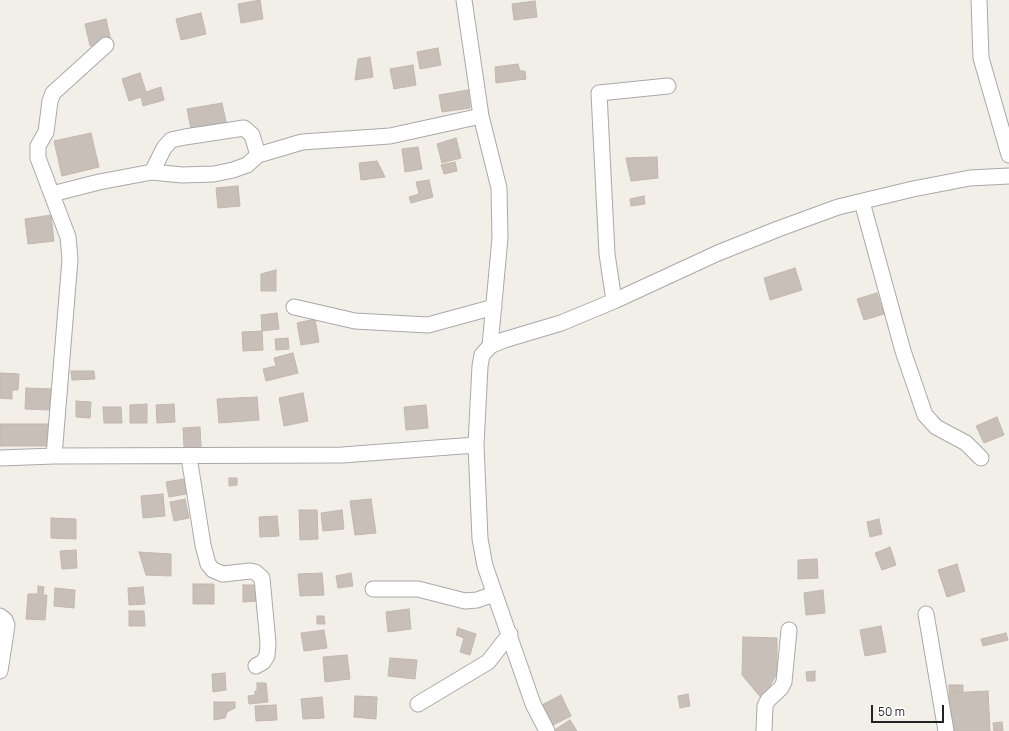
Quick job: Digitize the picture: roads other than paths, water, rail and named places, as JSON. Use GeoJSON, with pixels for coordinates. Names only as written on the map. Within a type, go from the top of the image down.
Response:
{"type":"FeatureCollection","features":[{"type":"Feature","properties":{"kind":"street"},"geometry":{"type":"LineString","coordinates":[[464,0],[481,116],[499,188],[500,238],[490,346]]}},
{"type":"Feature","properties":{"kind":"street"},"geometry":{"type":"LineString","coordinates":[[979,0],[981,58],[1009,155]]}},
{"type":"Feature","properties":{"kind":"street"},"geometry":{"type":"LineString","coordinates":[[54,456],[70,259],[68,237],[38,158],[38,146],[46,132],[50,101],[53,93],[106,45]]}},
{"type":"Feature","properties":{"kind":"street"},"geometry":{"type":"LineString","coordinates":[[614,301],[607,254],[599,93],[668,86]]}},
{"type":"Feature","properties":{"kind":"street"},"geometry":{"type":"LineString","coordinates":[[52,194],[99,182],[152,172],[182,175],[214,174],[247,165],[258,155],[302,142],[390,136],[481,116]]}},
{"type":"Feature","properties":{"kind":"street"},"geometry":{"type":"LineString","coordinates":[[152,172],[164,148],[171,140],[185,137],[244,128],[252,135],[258,155]]}},
{"type":"Feature","properties":{"kind":"street"},"geometry":{"type":"LineString","coordinates":[[547,731],[533,704],[510,634],[494,594],[485,566],[480,539],[476,445],[480,366],[482,355],[490,346],[504,340],[561,323],[614,301],[718,253],[838,207],[970,178],[1009,176]]}},
{"type":"Feature","properties":{"kind":"street"},"geometry":{"type":"LineString","coordinates":[[862,202],[903,351],[925,415],[936,427],[966,442],[981,458]]}},
{"type":"Feature","properties":{"kind":"street"},"geometry":{"type":"LineString","coordinates":[[294,307],[355,321],[428,325],[494,307]]}},
{"type":"Feature","properties":{"kind":"street"},"geometry":{"type":"LineString","coordinates":[[0,458],[54,456],[342,456],[476,445]]}},
{"type":"Feature","properties":{"kind":"street"},"geometry":{"type":"LineString","coordinates":[[189,457],[203,545],[208,564],[213,570],[223,574],[250,571],[255,572],[262,578],[268,643],[267,656],[263,662],[256,666]]}},
{"type":"Feature","properties":{"kind":"street"},"geometry":{"type":"LineString","coordinates":[[373,589],[418,589],[465,601],[477,600],[494,594]]}},
{"type":"Feature","properties":{"kind":"street"},"geometry":{"type":"LineString","coordinates":[[926,614],[946,731]]}},
{"type":"Feature","properties":{"kind":"street"},"geometry":{"type":"LineString","coordinates":[[0,616],[6,620],[7,625],[0,671]]}},
{"type":"Feature","properties":{"kind":"street"},"geometry":{"type":"LineString","coordinates":[[764,731],[765,706],[768,700],[781,688],[784,682],[789,630]]}},
{"type":"Feature","properties":{"kind":"street"},"geometry":{"type":"LineString","coordinates":[[418,704],[488,662],[510,634]]}}]}
